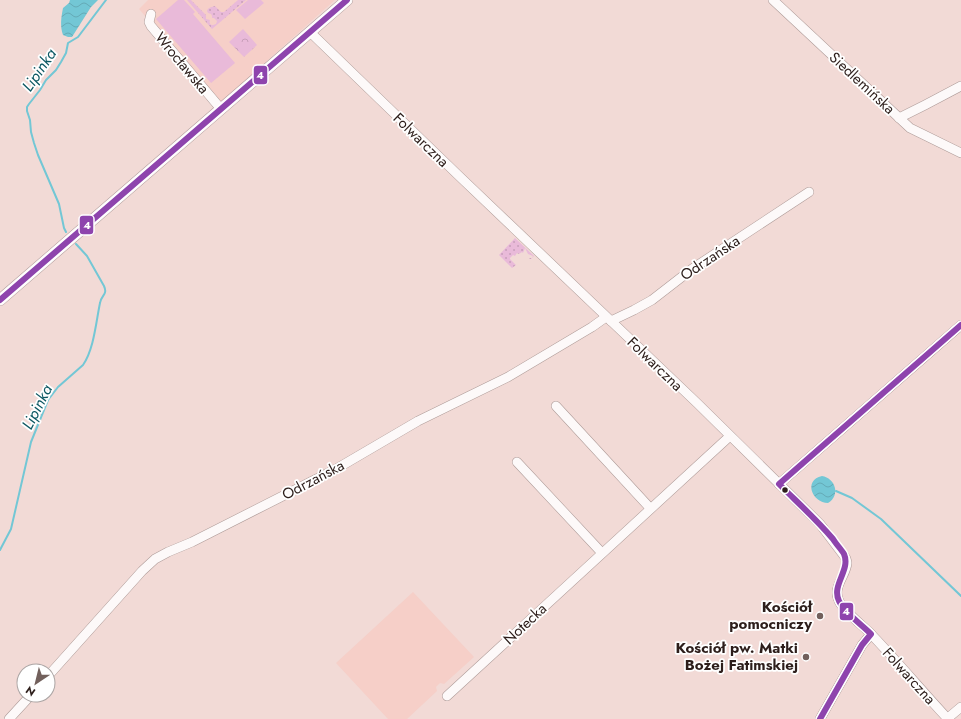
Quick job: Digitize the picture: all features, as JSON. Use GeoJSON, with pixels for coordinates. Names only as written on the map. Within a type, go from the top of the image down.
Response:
{"type":"FeatureCollection","features":[{"type":"Feature","properties":{"kind":"main road"},"geometry":{"type":"LineString","coordinates":[[0,300],[347,0]]}},
{"type":"Feature","properties":{"kind":"street","name":"Siedlemińska"},"geometry":{"type":"LineString","coordinates":[[773,0],[910,128],[961,153]]}},
{"type":"Feature","properties":{"kind":"street","name":"Wrocławska"},"geometry":{"type":"LineString","coordinates":[[151,14],[149,22],[151,26],[221,109]]}},
{"type":"Feature","properties":{"kind":"street","name":"Folwarczna"},"geometry":{"type":"LineString","coordinates":[[310,32],[820,524],[846,557],[847,562],[838,585],[837,593],[839,601],[948,719]]}},
{"type":"Feature","properties":{"kind":"street"},"geometry":{"type":"LineString","coordinates":[[899,118],[925,106],[961,86]]}},
{"type":"Feature","properties":{"kind":"street","name":"Odrzańska"},"geometry":{"type":"LineString","coordinates":[[56,667],[142,571],[155,559],[192,542],[336,469],[418,421],[508,377],[592,327],[608,319],[634,310],[652,300],[692,269],[809,192]]}},
{"type":"Feature","properties":{"kind":"street"},"geometry":{"type":"LineString","coordinates":[[779,484],[961,325]]}},
{"type":"Feature","properties":{"kind":"street"},"geometry":{"type":"LineString","coordinates":[[556,406],[650,508]]}},
{"type":"Feature","properties":{"kind":"street","name":"Notecka"},"geometry":{"type":"LineString","coordinates":[[448,696],[650,508],[730,436]]}},
{"type":"Feature","properties":{"kind":"street"},"geometry":{"type":"LineString","coordinates":[[517,462],[602,553]]}},
{"type":"Feature","properties":{"kind":"street"},"geometry":{"type":"LineString","coordinates":[[820,719],[862,645],[870,634]]}},
{"type":"Feature","properties":{"kind":"street"},"geometry":{"type":"LineString","coordinates":[[9,719],[24,703]]}},
{"type":"Feature","properties":{"kind":"street"},"geometry":{"type":"LineString","coordinates":[[948,719],[961,707]]}},
{"type":"Feature","properties":{"kind":"shaded area"},"geometry":{"type":"Polygon","coordinates":[[[148,0],[335,0],[220,103],[139,9],[148,0]]]}},
{"type":"Feature","properties":{"kind":"shaded area"},"geometry":{"type":"Polygon","coordinates":[[[413,592],[474,657],[444,684],[440,683],[436,687],[437,691],[407,719],[388,719],[336,663],[413,592]]]}},
{"type":"Feature","properties":{"kind":"green space"},"geometry":{"type":"Polygon","coordinates":[[[178,0],[184,0],[195,12],[193,14],[235,63],[211,83],[156,19],[178,0]]]}},
{"type":"Feature","properties":{"kind":"green space"},"geometry":{"type":"Polygon","coordinates":[[[187,0],[191,0],[206,15],[206,19],[210,20],[210,24],[213,25],[216,24],[217,21],[212,18],[211,14],[208,13],[207,11],[209,8],[215,6],[221,12],[224,12],[238,0],[246,0],[212,29],[187,0]]]}},
{"type":"Feature","properties":{"kind":"green space"},"geometry":{"type":"Polygon","coordinates":[[[248,0],[261,0],[264,3],[245,19],[236,10],[248,0]]]}},
{"type":"Feature","properties":{"kind":"green space"},"geometry":{"type":"Polygon","coordinates":[[[243,29],[257,45],[244,57],[229,42],[243,29]]]}},
{"type":"Feature","properties":{"kind":"green space"},"geometry":{"type":"Polygon","coordinates":[[[515,238],[534,256],[532,258],[533,256],[528,254],[525,248],[523,253],[517,253],[515,256],[513,255],[510,258],[516,265],[512,268],[499,255],[515,238]]]}},
{"type":"Feature","properties":{"kind":"water"},"geometry":{"type":"Polygon","coordinates":[[[70,0],[98,0],[91,7],[72,37],[68,37],[63,35],[61,22],[63,8],[69,3],[70,0]]]}},
{"type":"Feature","properties":{"kind":"water"},"geometry":{"type":"Polygon","coordinates":[[[822,476],[827,477],[835,487],[834,496],[828,503],[822,502],[814,496],[812,491],[811,486],[813,482],[816,478],[822,476]]]}},
{"type":"Feature","properties":{"kind":"waterway","name":"Lipinka"},"geometry":{"type":"LineString","coordinates":[[66,232],[59,204],[34,143],[27,107],[46,80],[56,70],[66,53],[68,43],[78,37],[106,0]]}},
{"type":"Feature","properties":{"kind":"waterway","name":"Lipinka"},"geometry":{"type":"LineString","coordinates":[[0,550],[11,529],[31,442],[48,400],[58,387],[83,365],[87,359],[94,335],[101,300],[105,293],[104,286],[87,256],[76,244]]}},
{"type":"Feature","properties":{"kind":"waterway"},"geometry":{"type":"LineString","coordinates":[[836,491],[852,498],[881,519],[961,596]]}},
{"type":"Feature","properties":{"kind":"transit line","name":"4"},"geometry":{"type":"LineString","coordinates":[[0,300],[347,0]]}},
{"type":"Feature","properties":{"kind":"transit line","name":"4"},"geometry":{"type":"LineString","coordinates":[[820,719],[862,645],[871,634],[849,614],[839,601],[837,589],[845,566],[844,554],[820,524],[779,484],[961,325]]}},
{"type":"Feature","properties":{"kind":"place","name":"Kościół pomocniczy"},"geometry":{"type":"Point","coordinates":[820,616]}},
{"type":"Feature","properties":{"kind":"place","name":"Kościół pw. Matki Bożej Fatimskiej"},"geometry":{"type":"Point","coordinates":[806,657]}}]}
